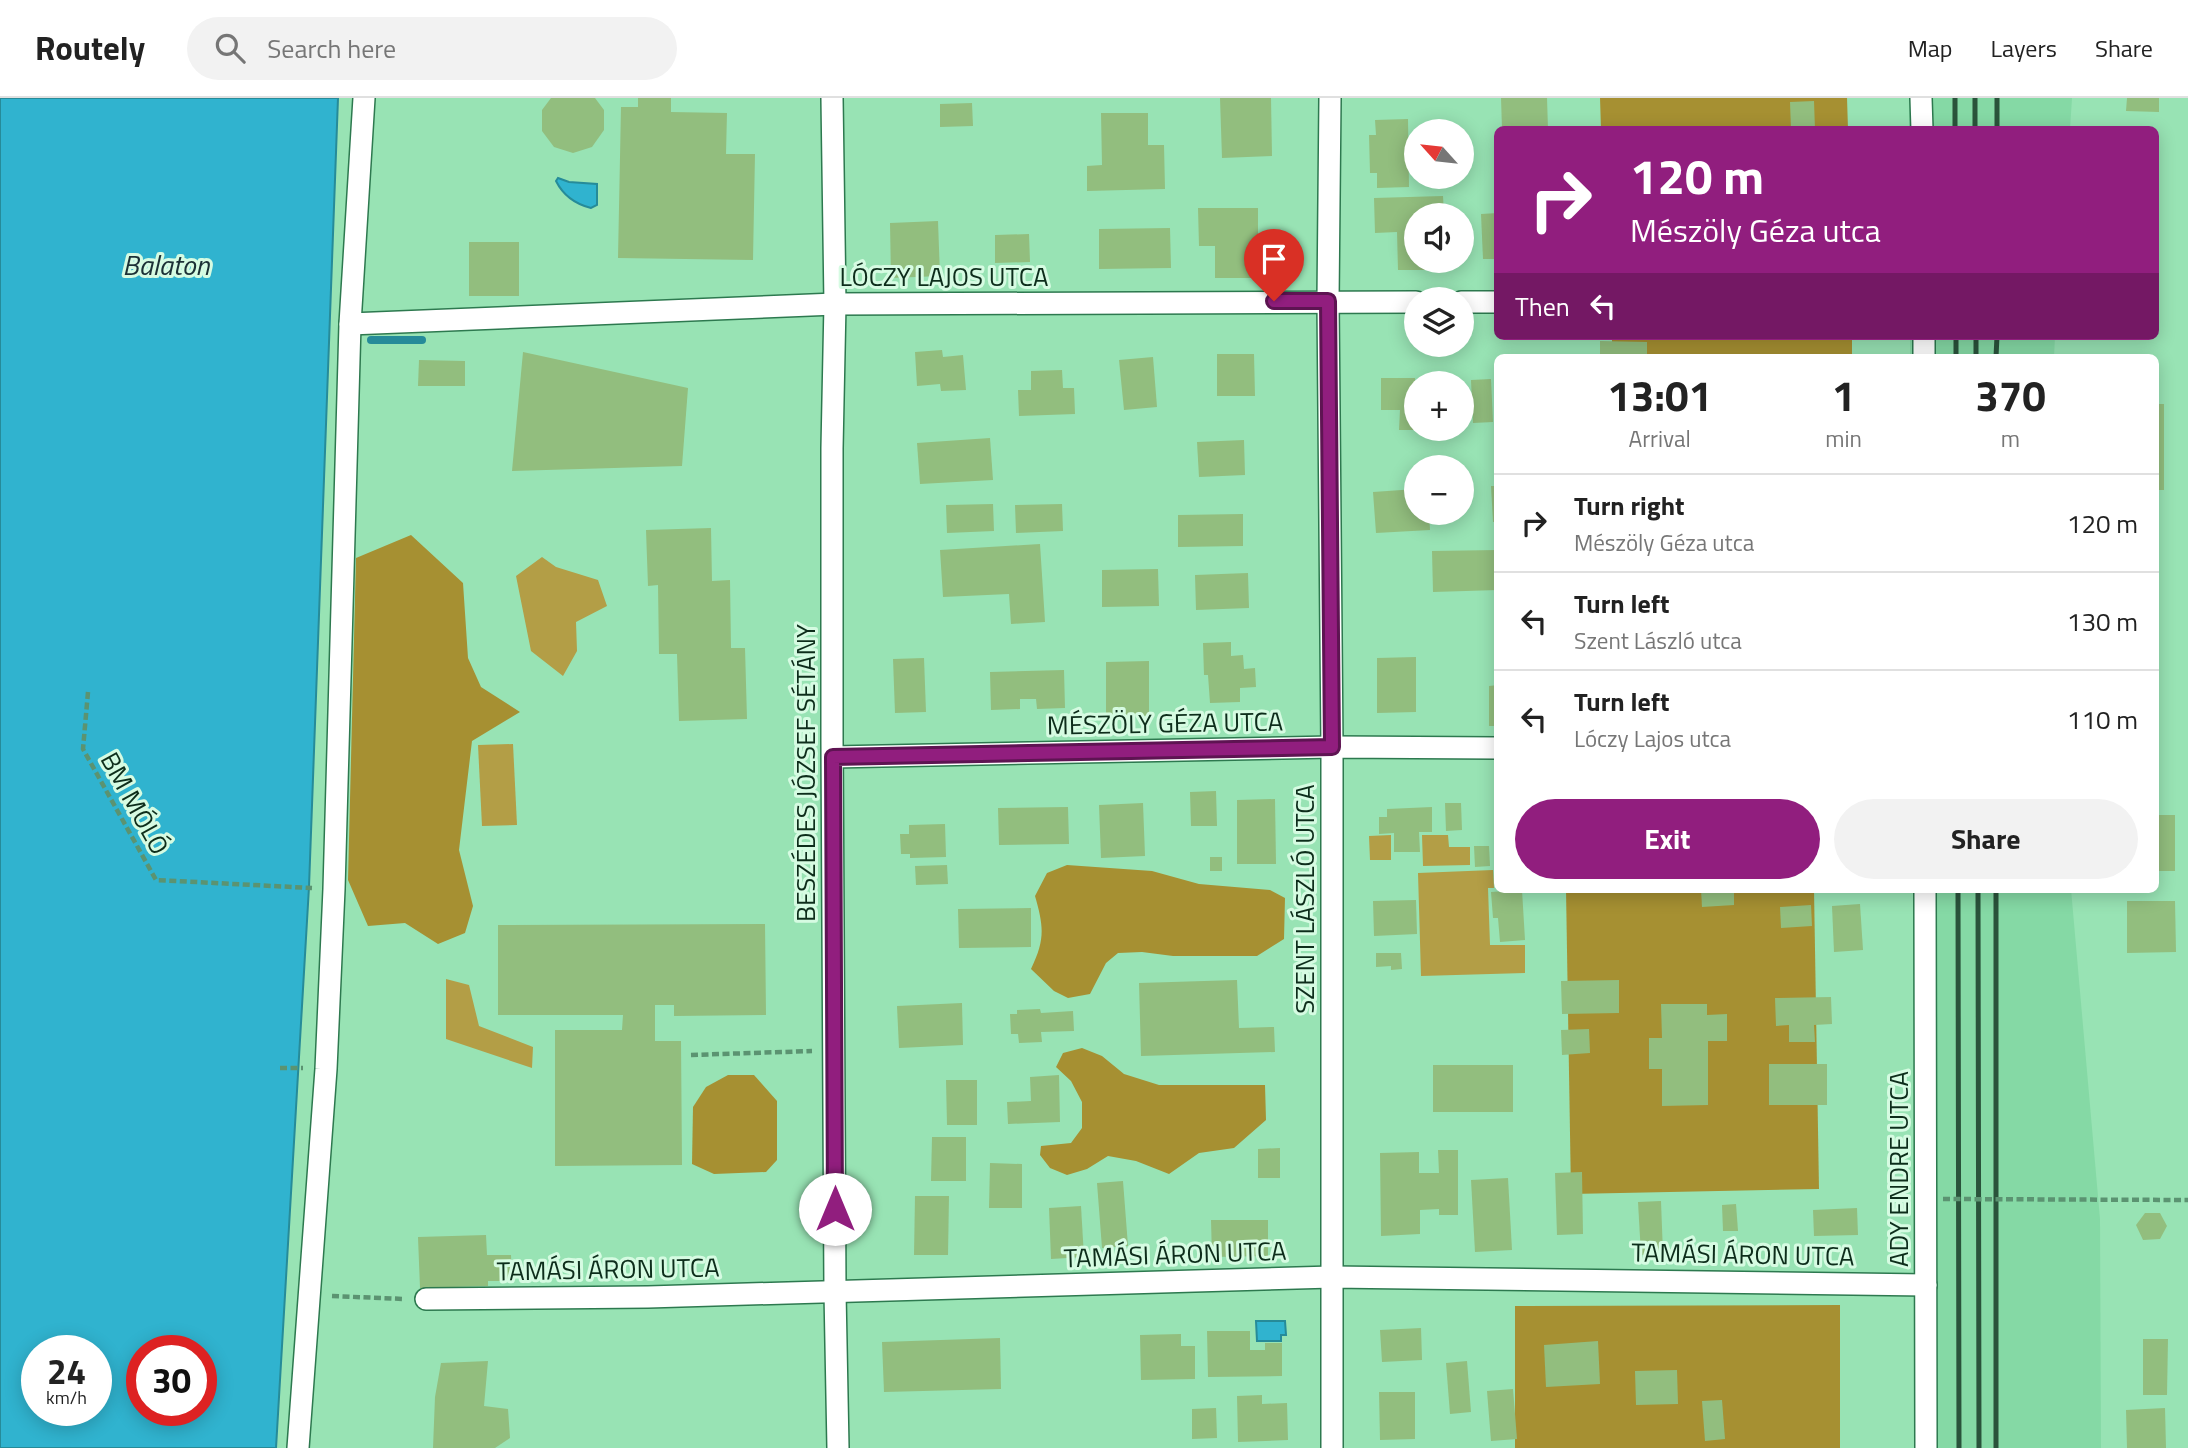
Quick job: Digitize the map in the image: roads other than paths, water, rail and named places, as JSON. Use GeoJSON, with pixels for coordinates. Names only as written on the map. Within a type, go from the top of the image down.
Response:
{"type":"FeatureCollection","features":[{"type":"Feature","properties":{"kind":"street"},"geometry":{"type":"LineString","coordinates":[[298,1448],[326,1069],[334,889],[350,324],[364,98]]}},
{"type":"Feature","properties":{"kind":"street","name":"BESZÉDES JÓZSEF SÉTÁNY"},"geometry":{"type":"LineString","coordinates":[[832,98],[835,304],[832,448],[835,1292],[838,1448]]}},
{"type":"Feature","properties":{"kind":"street","name":"SZENT LÁSZLÓ UTCA"},"geometry":{"type":"LineString","coordinates":[[1330,98],[1328,301],[1332,747],[1332,1448]]}},
{"type":"Feature","properties":{"kind":"street"},"geometry":{"type":"LineString","coordinates":[[1921,98],[1922,126]]}},
{"type":"Feature","properties":{"kind":"street","name":"LÓCZY LAJOS UTCA"},"geometry":{"type":"LineString","coordinates":[[350,324],[835,304],[1404,302]]}},
{"type":"Feature","properties":{"kind":"street"},"geometry":{"type":"LineString","coordinates":[[1474,302],[1494,302]]}},
{"type":"Feature","properties":{"kind":"street","name":"MÉSZÖLY GÉZA UTCA"},"geometry":{"type":"LineString","coordinates":[[833,757],[1332,747],[1494,748]]}},
{"type":"Feature","properties":{"kind":"street","name":"ADY ENDRE UTCA"},"geometry":{"type":"LineString","coordinates":[[1925,893],[1926,1448]]}},
{"type":"Feature","properties":{"kind":"street","name":"TAMÁSI ÁRON UTCA"},"geometry":{"type":"LineString","coordinates":[[426,1299],[835,1292],[1332,1277],[1926,1285]]}},
{"type":"Feature","properties":{"kind":"water","name":"Balaton"},"geometry":{"type":"Polygon","coordinates":[[[0,98],[338,98],[309,887],[276,1448],[0,1448],[0,98]]]}},
{"type":"Feature","properties":{"kind":"water"},"geometry":{"type":"Polygon","coordinates":[[[558,178],[569,182],[597,184],[597,205],[591,208],[570,198],[556,181],[558,178]]]}},
{"type":"Feature","properties":{"kind":"water"},"geometry":{"type":"Polygon","coordinates":[[[1256,1321],[1285,1321],[1286,1335],[1281,1335],[1281,1341],[1257,1341],[1256,1321]]]}},
{"type":"Feature","properties":{"kind":"waterway"},"geometry":{"type":"LineString","coordinates":[[371,340],[422,340]]}},
{"type":"Feature","properties":{"kind":"railway"},"geometry":{"type":"LineString","coordinates":[[1955,98],[1955,126]]}},
{"type":"Feature","properties":{"kind":"railway"},"geometry":{"type":"LineString","coordinates":[[1975,98],[1975,126]]}},
{"type":"Feature","properties":{"kind":"railway"},"geometry":{"type":"LineString","coordinates":[[1997,98],[1997,126]]}},
{"type":"Feature","properties":{"kind":"railway"},"geometry":{"type":"LineString","coordinates":[[1956,340],[1956,354]]}},
{"type":"Feature","properties":{"kind":"railway"},"geometry":{"type":"LineString","coordinates":[[1976,340],[1976,354]]}},
{"type":"Feature","properties":{"kind":"railway"},"geometry":{"type":"LineString","coordinates":[[1996,354],[1997,340]]}},
{"type":"Feature","properties":{"kind":"railway"},"geometry":{"type":"LineString","coordinates":[[1958,893],[1959,1448]]}},
{"type":"Feature","properties":{"kind":"railway"},"geometry":{"type":"LineString","coordinates":[[1978,893],[1979,1448]]}},
{"type":"Feature","properties":{"kind":"railway"},"geometry":{"type":"LineString","coordinates":[[1996,893],[1996,1448]]}}]}
